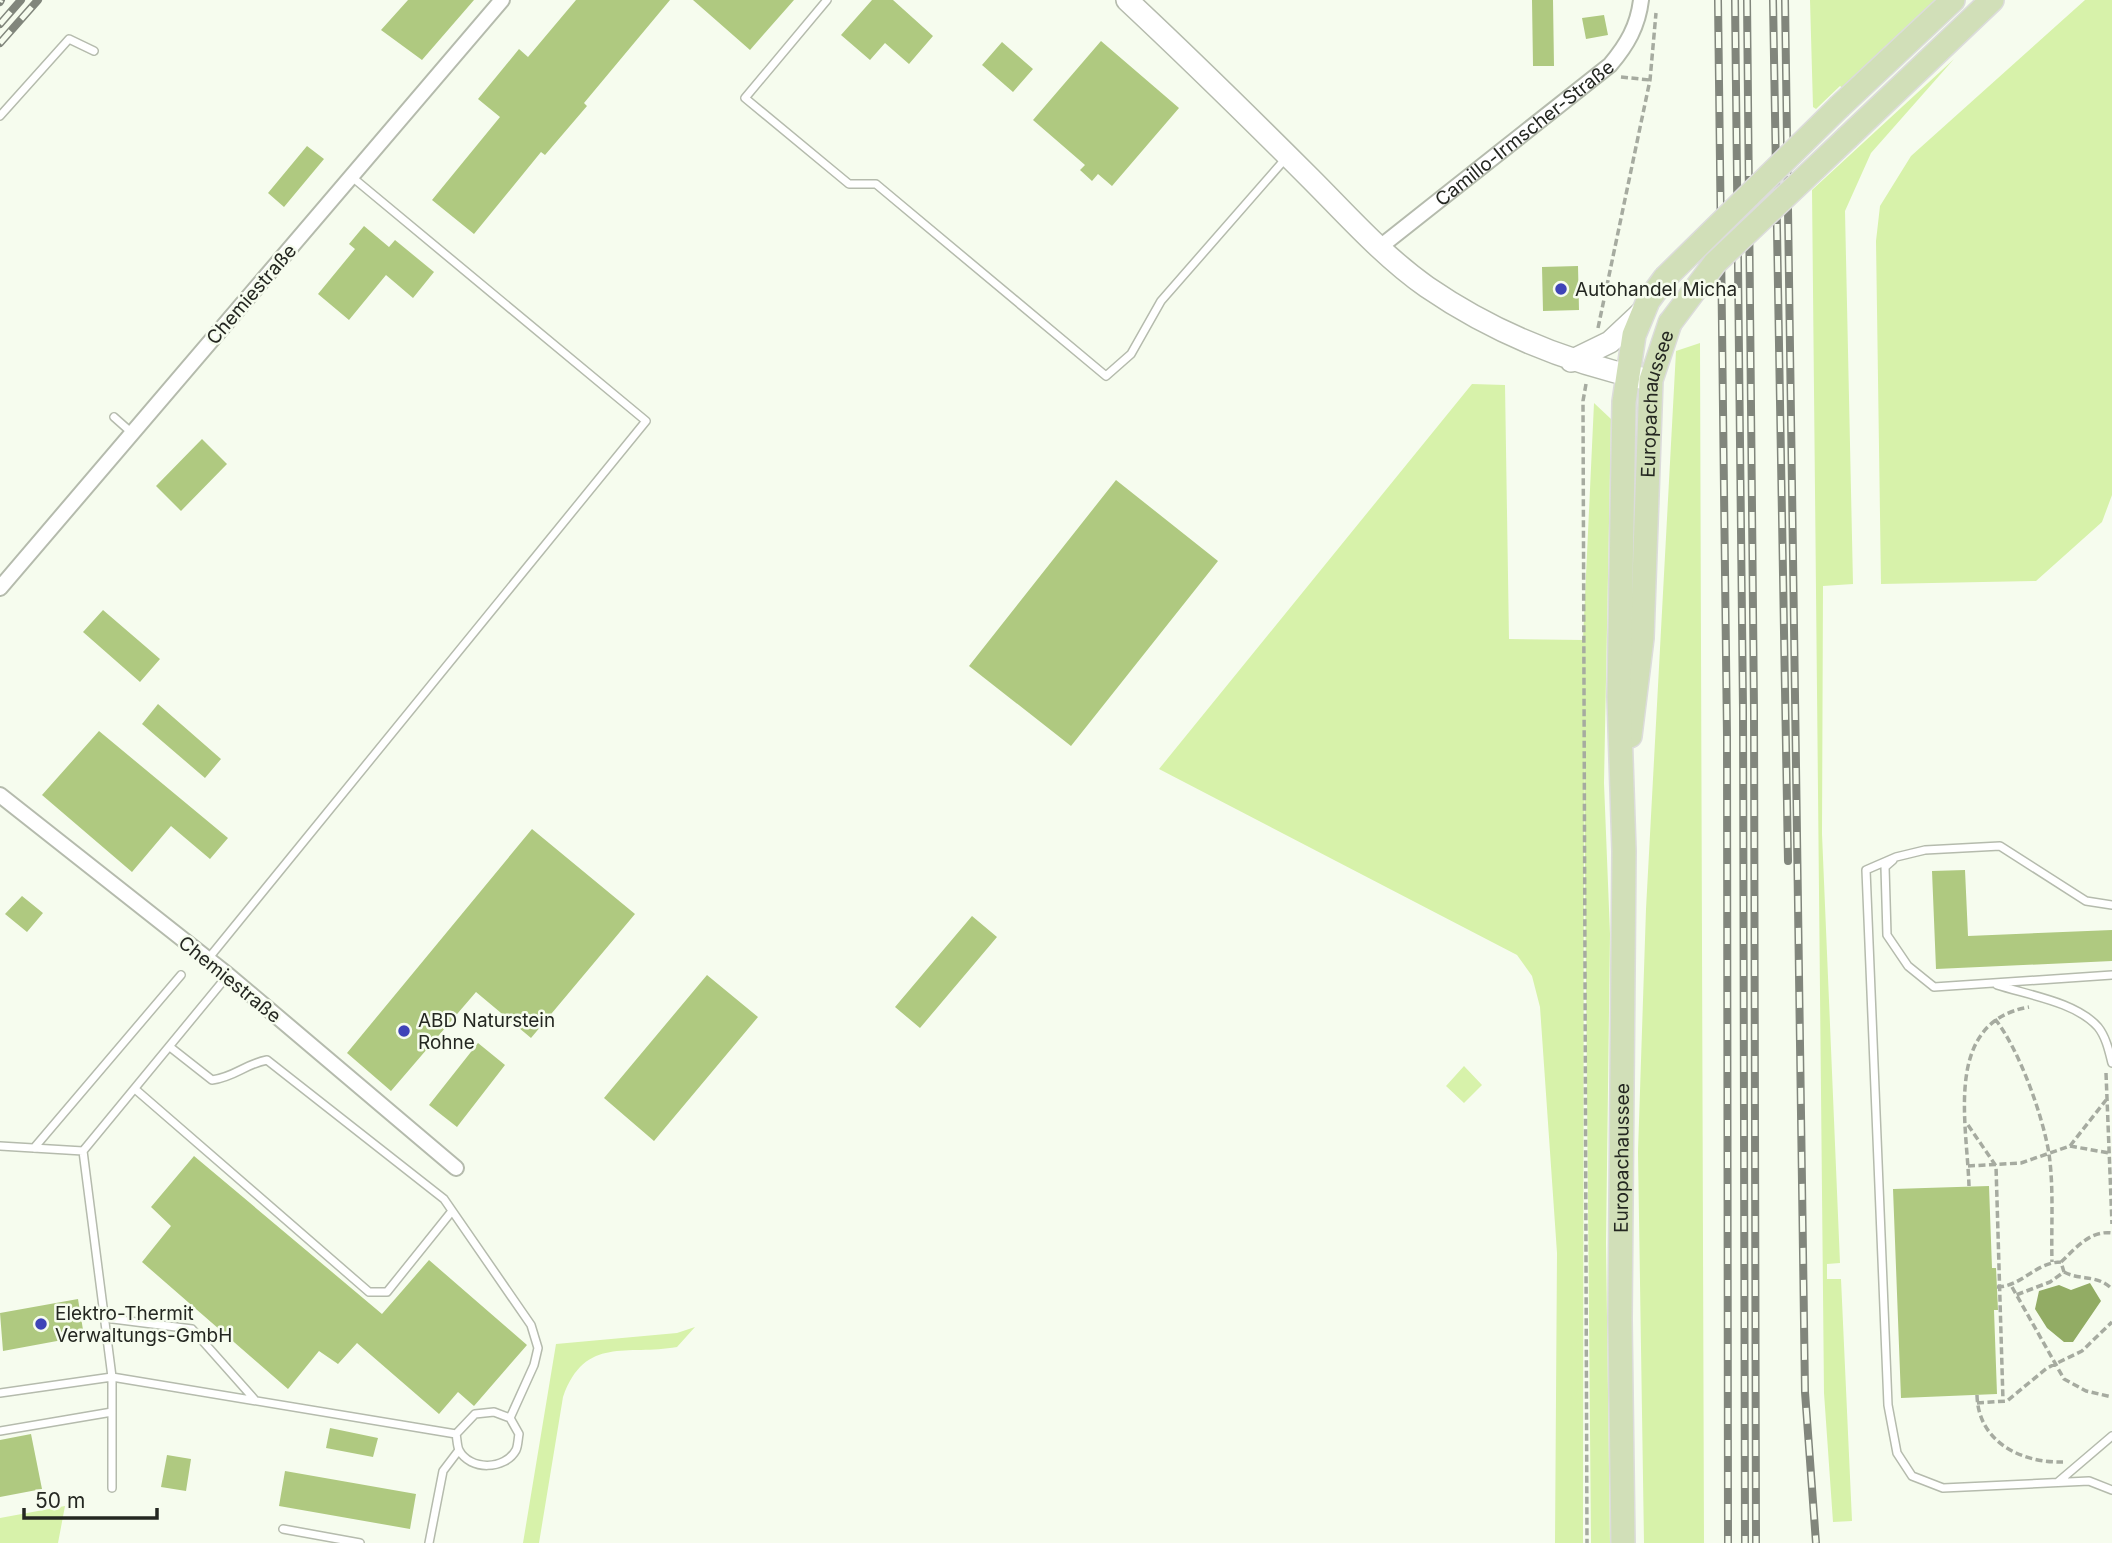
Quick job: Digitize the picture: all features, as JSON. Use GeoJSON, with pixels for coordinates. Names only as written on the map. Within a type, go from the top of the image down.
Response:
{"type":"FeatureCollection","features":[{"type":"Feature","properties":{"kind":"main road","name":"Europachaussee"},"geometry":{"type":"LineString","coordinates":[[1623,1543],[1620,1320],[1623,774],[1619,697],[1626,375],[1641,313],[1665,278],[1840,106],[1953,0]]}},
{"type":"Feature","properties":{"kind":"main road","name":"Europachaussee"},"geometry":{"type":"LineString","coordinates":[[1623,774],[1633,725],[1642,638],[1651,380],[1670,323],[1714,263],[1992,0]]}},
{"type":"Feature","properties":{"kind":"street","name":"Chemiestraße"},"geometry":{"type":"LineString","coordinates":[[0,588],[502,0]]}},
{"type":"Feature","properties":{"kind":"street"},"geometry":{"type":"LineString","coordinates":[[1127,0],[1380,247],[1427,287],[1492,327],[1626,375],[1651,380]]}},
{"type":"Feature","properties":{"kind":"street","name":"Camillo-Irmscher-Straße"},"geometry":{"type":"LineString","coordinates":[[1380,247],[1599,76],[1628,42],[1639,17],[1642,0]]}},
{"type":"Feature","properties":{"kind":"street"},"geometry":{"type":"LineString","coordinates":[[1584,360],[1610,342],[1641,313]]}},
{"type":"Feature","properties":{"kind":"street","name":"Chemiestraße"},"geometry":{"type":"LineString","coordinates":[[0,794],[228,975],[456,1168]]}},
{"type":"Feature","properties":{"kind":"lane"},"geometry":{"type":"LineString","coordinates":[[827,0],[744,98],[849,184],[876,184],[1107,376],[1131,354],[1161,302],[1288,156]]}},
{"type":"Feature","properties":{"kind":"lane"},"geometry":{"type":"LineString","coordinates":[[0,116],[69,39],[94,51]]}},
{"type":"Feature","properties":{"kind":"lane"},"geometry":{"type":"LineString","coordinates":[[208,959],[646,421],[351,176]]}},
{"type":"Feature","properties":{"kind":"lane"},"geometry":{"type":"LineString","coordinates":[[114,417],[132,433]]}},
{"type":"Feature","properties":{"kind":"lane"},"geometry":{"type":"LineString","coordinates":[[2112,905],[2086,901],[2000,846],[1926,850],[1896,857],[1866,870],[1889,1428],[1896,1453],[1912,1476],[1943,1488],[2090,1481],[2112,1490]]}},
{"type":"Feature","properties":{"kind":"lane"},"geometry":{"type":"LineString","coordinates":[[1896,857],[1885,867],[1887,936],[1908,966],[1934,987],[2112,975]]}},
{"type":"Feature","properties":{"kind":"lane"},"geometry":{"type":"LineString","coordinates":[[34,1148],[181,975]]}},
{"type":"Feature","properties":{"kind":"lane"},"geometry":{"type":"LineString","coordinates":[[112,1488],[112,1377],[83,1151],[228,975]]}},
{"type":"Feature","properties":{"kind":"lane"},"geometry":{"type":"LineString","coordinates":[[1993,984],[2069,1008],[2088,1018],[2100,1029],[2109,1064]]}},
{"type":"Feature","properties":{"kind":"lane"},"geometry":{"type":"LineString","coordinates":[[170,1047],[212,1080],[231,1077],[251,1063],[267,1060],[443,1199],[531,1325],[538,1348],[534,1365],[510,1418]]}},
{"type":"Feature","properties":{"kind":"lane"},"geometry":{"type":"LineString","coordinates":[[135,1089],[369,1292],[387,1292],[452,1211]]}},
{"type":"Feature","properties":{"kind":"lane"},"geometry":{"type":"LineString","coordinates":[[0,1146],[83,1151]]}},
{"type":"Feature","properties":{"kind":"lane"},"geometry":{"type":"LineString","coordinates":[[104,1318],[192,1329],[255,1400]]}},
{"type":"Feature","properties":{"kind":"lane"},"geometry":{"type":"LineString","coordinates":[[0,1393],[112,1377],[456,1434]]}},
{"type":"Feature","properties":{"kind":"lane"},"geometry":{"type":"LineString","coordinates":[[0,1431],[112,1412]]}},
{"type":"Feature","properties":{"kind":"lane"},"geometry":{"type":"LineString","coordinates":[[494,1412],[510,1418],[519,1434],[516,1450],[505,1462],[488,1466],[469,1461],[459,1450],[456,1434],[475,1414],[494,1412]]}},
{"type":"Feature","properties":{"kind":"lane"},"geometry":{"type":"LineString","coordinates":[[2058,1482],[2088,1460],[2112,1436]]}},
{"type":"Feature","properties":{"kind":"lane"},"geometry":{"type":"LineString","coordinates":[[429,1543],[443,1471],[459,1450]]}},
{"type":"Feature","properties":{"kind":"lane"},"geometry":{"type":"LineString","coordinates":[[283,1529],[360,1543]]}},
{"type":"Feature","properties":{"kind":"path"},"geometry":{"type":"LineString","coordinates":[[1587,1543],[1584,360],[1650,79],[1656,8]]}},
{"type":"Feature","properties":{"kind":"path"},"geometry":{"type":"LineString","coordinates":[[1599,76],[1650,79]]}},
{"type":"Feature","properties":{"kind":"path"},"geometry":{"type":"LineString","coordinates":[[1969,1186],[1965,1094],[1969,1053],[1979,1035],[1995,1019],[2012,1010],[2037,1007]]}},
{"type":"Feature","properties":{"kind":"path"},"geometry":{"type":"LineString","coordinates":[[1995,1019],[2014,1049],[2025,1074],[2049,1153],[2052,1262]]}},
{"type":"Feature","properties":{"kind":"path"},"geometry":{"type":"LineString","coordinates":[[2109,1064],[2107,1098],[2112,1224]]}},
{"type":"Feature","properties":{"kind":"path"},"geometry":{"type":"LineString","coordinates":[[2070,1146],[2107,1098]]}},
{"type":"Feature","properties":{"kind":"path"},"geometry":{"type":"LineString","coordinates":[[1966,1123],[1996,1166],[2003,1401]]}},
{"type":"Feature","properties":{"kind":"path"},"geometry":{"type":"LineString","coordinates":[[1968,1166],[2021,1163],[2070,1146],[2110,1152]]}},
{"type":"Feature","properties":{"kind":"path"},"geometry":{"type":"LineString","coordinates":[[1998,1287],[2012,1287],[2052,1262],[2061,1262],[2086,1239],[2100,1232],[2112,1233]]}},
{"type":"Feature","properties":{"kind":"path"},"geometry":{"type":"LineString","coordinates":[[2061,1262],[2064,1272],[2073,1277],[2097,1278],[2112,1289]]}},
{"type":"Feature","properties":{"kind":"path"},"geometry":{"type":"LineString","coordinates":[[2016,1295],[2050,1282],[2064,1272]]}},
{"type":"Feature","properties":{"kind":"path"},"geometry":{"type":"LineString","coordinates":[[2012,1287],[2054,1366],[2064,1379],[2086,1391],[2112,1397]]}},
{"type":"Feature","properties":{"kind":"path"},"geometry":{"type":"LineString","coordinates":[[1977,1403],[2003,1401],[2054,1366],[2082,1351],[2112,1322]]}},
{"type":"Feature","properties":{"kind":"path"},"geometry":{"type":"LineString","coordinates":[[1977,1395],[1984,1425],[2011,1451],[2027,1459],[2045,1462],[2065,1462],[2074,1458]]}},
{"type":"Feature","properties":{"kind":"shaded area"},"geometry":{"type":"Polygon","coordinates":[[[1810,0],[1936,0],[1844,89],[1840,86],[1816,109],[1813,107],[1810,0]]]}},
{"type":"Feature","properties":{"kind":"shaded area"},"geometry":{"type":"Polygon","coordinates":[[[2085,0],[2112,0],[2112,495],[2102,522],[2036,581],[1881,584],[1876,241],[1880,206],[1911,156],[2085,0]]]}},
{"type":"Feature","properties":{"kind":"shaded area"},"geometry":{"type":"Polygon","coordinates":[[[1954,59],[1871,153],[1845,211],[1853,584],[1823,586],[1822,834],[1840,1263],[1827,1264],[1827,1279],[1841,1279],[1852,1521],[1833,1522],[1824,1393],[1812,190],[1954,59]]]}},
{"type":"Feature","properties":{"kind":"shaded area"},"geometry":{"type":"Polygon","coordinates":[[[1700,343],[1704,1543],[1644,1543],[1638,1152],[1646,909],[1676,351],[1700,343]]]}},
{"type":"Feature","properties":{"kind":"shaded area"},"geometry":{"type":"Polygon","coordinates":[[[1472,384],[1505,385],[1509,639],[1583,640],[1594,403],[1611,419],[1604,783],[1610,934],[1606,1243],[1610,1543],[1591,1543],[1584,753],[1583,1543],[1555,1543],[1557,1253],[1540,1007],[1532,976],[1517,955],[1159,769],[1472,384]]]}},
{"type":"Feature","properties":{"kind":"shaded area"},"geometry":{"type":"Polygon","coordinates":[[[1464,1066],[1482,1085],[1464,1103],[1446,1086],[1464,1066]]]}},
{"type":"Feature","properties":{"kind":"shaded area"},"geometry":{"type":"Polygon","coordinates":[[[2090,1283],[2101,1301],[2073,1342],[2064,1342],[2047,1328],[2035,1309],[2039,1291],[2059,1285],[2071,1290],[2090,1283]]]}},
{"type":"Feature","properties":{"kind":"shaded area"},"geometry":{"type":"Polygon","coordinates":[[[695,1327],[677,1347],[625,1350],[596,1356],[583,1364],[572,1377],[563,1397],[539,1543],[523,1543],[556,1344],[677,1333],[695,1327]]]}},
{"type":"Feature","properties":{"kind":"shaded area"},"geometry":{"type":"Polygon","coordinates":[[[65,1506],[58,1543],[0,1543],[0,1518],[65,1506]]]}},
{"type":"Feature","properties":{"kind":"building"},"geometry":{"type":"Polygon","coordinates":[[[408,0],[474,0],[422,60],[381,30],[408,0]]]}},
{"type":"Feature","properties":{"kind":"building"},"geometry":{"type":"Polygon","coordinates":[[[576,0],[670,0],[584,103],[587,106],[545,155],[541,152],[474,234],[432,200],[500,117],[478,99],[519,49],[528,57],[576,0]]]}},
{"type":"Feature","properties":{"kind":"building"},"geometry":{"type":"Polygon","coordinates":[[[693,0],[794,0],[750,50],[693,0]]]}},
{"type":"Feature","properties":{"kind":"building"},"geometry":{"type":"Polygon","coordinates":[[[872,0],[893,0],[933,36],[909,64],[885,43],[870,60],[841,35],[872,0]]]}},
{"type":"Feature","properties":{"kind":"building"},"geometry":{"type":"Polygon","coordinates":[[[1532,0],[1553,0],[1554,66],[1533,66],[1532,0]]]}},
{"type":"Feature","properties":{"kind":"building"},"geometry":{"type":"Polygon","coordinates":[[[1604,15],[1608,35],[1586,39],[1582,18],[1604,15]]]}},
{"type":"Feature","properties":{"kind":"building"},"geometry":{"type":"Polygon","coordinates":[[[1101,41],[1179,108],[1112,186],[1098,174],[1092,181],[1080,170],[1085,165],[1033,120],[1101,41]]]}},
{"type":"Feature","properties":{"kind":"building"},"geometry":{"type":"Polygon","coordinates":[[[1002,42],[1033,69],[1013,92],[982,65],[1002,42]]]}},
{"type":"Feature","properties":{"kind":"building"},"geometry":{"type":"Polygon","coordinates":[[[307,146],[324,159],[284,207],[268,193],[307,146]]]}},
{"type":"Feature","properties":{"kind":"building"},"geometry":{"type":"Polygon","coordinates":[[[364,226],[389,247],[395,240],[434,272],[413,298],[386,275],[349,320],[318,294],[355,249],[349,244],[364,226]]]}},
{"type":"Feature","properties":{"kind":"building","name":"Autohandel Micha"},"geometry":{"type":"Polygon","coordinates":[[[1578,266],[1579,310],[1543,311],[1542,267],[1578,266]]]}},
{"type":"Feature","properties":{"kind":"building"},"geometry":{"type":"Polygon","coordinates":[[[202,439],[227,464],[181,511],[156,486],[202,439]]]}},
{"type":"Feature","properties":{"kind":"building"},"geometry":{"type":"Polygon","coordinates":[[[1116,480],[1218,561],[1071,746],[969,666],[1116,480]]]}},
{"type":"Feature","properties":{"kind":"building"},"geometry":{"type":"Polygon","coordinates":[[[103,610],[160,659],[140,682],[83,632],[103,610]]]}},
{"type":"Feature","properties":{"kind":"building"},"geometry":{"type":"Polygon","coordinates":[[[158,704],[221,759],[205,778],[142,724],[158,704]]]}},
{"type":"Feature","properties":{"kind":"building"},"geometry":{"type":"Polygon","coordinates":[[[99,731],[228,838],[210,859],[171,826],[132,872],[42,795],[99,731]]]}},
{"type":"Feature","properties":{"kind":"building"},"geometry":{"type":"Polygon","coordinates":[[[532,829],[635,914],[531,1038],[476,992],[391,1091],[347,1053],[532,829]]]}},
{"type":"Feature","properties":{"kind":"building"},"geometry":{"type":"Polygon","coordinates":[[[1965,870],[1968,936],[2112,930],[2112,961],[1936,969],[1932,871],[1965,870]]]}},
{"type":"Feature","properties":{"kind":"building"},"geometry":{"type":"Polygon","coordinates":[[[22,896],[43,913],[27,932],[5,914],[22,896]]]}},
{"type":"Feature","properties":{"kind":"building"},"geometry":{"type":"Polygon","coordinates":[[[972,916],[997,937],[920,1028],[895,1007],[972,916]]]}},
{"type":"Feature","properties":{"kind":"building"},"geometry":{"type":"Polygon","coordinates":[[[707,975],[758,1017],[654,1141],[604,1098],[707,975]]]}},
{"type":"Feature","properties":{"kind":"building"},"geometry":{"type":"Polygon","coordinates":[[[478,1043],[505,1065],[457,1127],[429,1105],[478,1043]]]}},
{"type":"Feature","properties":{"kind":"building"},"geometry":{"type":"Polygon","coordinates":[[[194,1156],[382,1314],[429,1260],[527,1345],[474,1406],[458,1392],[439,1414],[357,1343],[338,1364],[319,1351],[288,1389],[142,1262],[171,1226],[151,1207],[194,1156]]]}},
{"type":"Feature","properties":{"kind":"building"},"geometry":{"type":"Polygon","coordinates":[[[1989,1186],[1992,1268],[1996,1268],[1998,1310],[1994,1310],[1997,1394],[1901,1398],[1893,1189],[1989,1186]]]}},
{"type":"Feature","properties":{"kind":"building","name":"Elektro-Thermit Verwaltungs-GmbH"},"geometry":{"type":"Polygon","coordinates":[[[78,1299],[84,1336],[3,1351],[0,1313],[78,1299]]]}},
{"type":"Feature","properties":{"kind":"building"},"geometry":{"type":"Polygon","coordinates":[[[330,1428],[378,1438],[373,1457],[326,1448],[330,1428]]]}},
{"type":"Feature","properties":{"kind":"building"},"geometry":{"type":"Polygon","coordinates":[[[31,1434],[42,1489],[0,1497],[0,1440],[31,1434]]]}},
{"type":"Feature","properties":{"kind":"building"},"geometry":{"type":"Polygon","coordinates":[[[167,1455],[191,1459],[186,1491],[161,1487],[167,1455]]]}},
{"type":"Feature","properties":{"kind":"building"},"geometry":{"type":"Polygon","coordinates":[[[285,1471],[416,1494],[410,1529],[279,1506],[285,1471]]]}},
{"type":"Feature","properties":{"kind":"railway"},"geometry":{"type":"LineString","coordinates":[[0,24],[21,0]]}},
{"type":"Feature","properties":{"kind":"railway"},"geometry":{"type":"LineString","coordinates":[[0,43],[38,0]]}},
{"type":"Feature","properties":{"kind":"railway"},"geometry":{"type":"LineString","coordinates":[[1718,0],[1727,736],[1728,1543]]}},
{"type":"Feature","properties":{"kind":"railway"},"geometry":{"type":"LineString","coordinates":[[1735,0],[1743,708],[1745,1543]]}},
{"type":"Feature","properties":{"kind":"railway"},"geometry":{"type":"LineString","coordinates":[[1747,0],[1754,712],[1756,1543]]}},
{"type":"Feature","properties":{"kind":"railway"},"geometry":{"type":"LineString","coordinates":[[1773,0],[1788,861]]}},
{"type":"Feature","properties":{"kind":"railway"},"geometry":{"type":"LineString","coordinates":[[1785,0],[1805,1392],[1816,1543]]}},
{"type":"Feature","properties":{"kind":"place","name":"Autohandel Micha"},"geometry":{"type":"Point","coordinates":[1561,289]}},
{"type":"Feature","properties":{"kind":"place","name":"ABD Naturstein Rohne"},"geometry":{"type":"Point","coordinates":[404,1031]}},
{"type":"Feature","properties":{"kind":"place","name":"Elektro-Thermit Verwaltungs-GmbH"},"geometry":{"type":"Point","coordinates":[41,1324]}}]}
